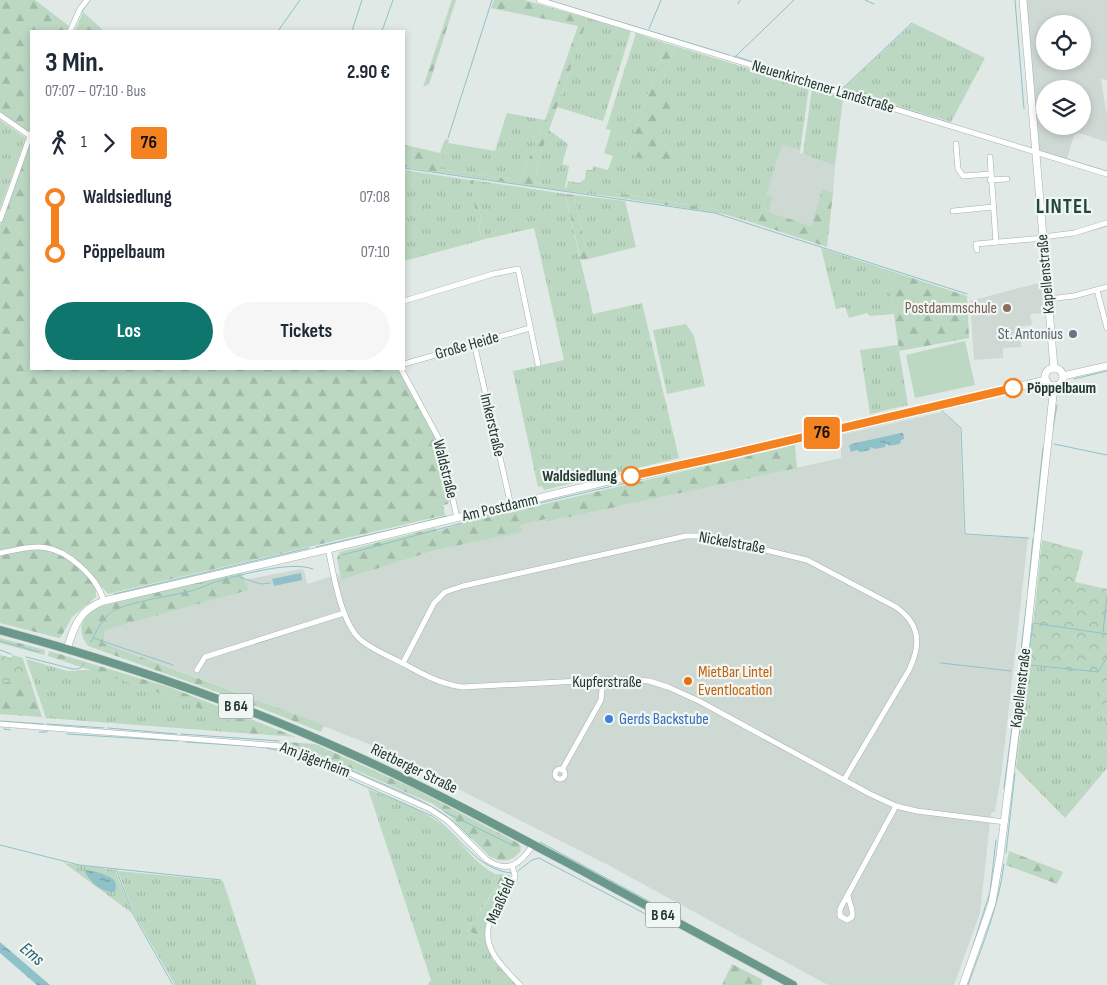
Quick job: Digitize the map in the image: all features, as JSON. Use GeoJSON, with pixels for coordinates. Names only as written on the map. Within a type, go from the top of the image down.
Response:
{"type":"FeatureCollection","features":[{"type":"Feature","properties":{"kind":"main road","name":"Rietberger Straße"},"geometry":{"type":"LineString","coordinates":[[0,630],[67,649],[197,691],[343,750],[426,789],[793,985]]}},
{"type":"Feature","properties":{"kind":"street"},"geometry":{"type":"LineString","coordinates":[[70,30],[80,9],[87,0]]}},
{"type":"Feature","properties":{"kind":"street","name":"Neuenkirchener Landstraße"},"geometry":{"type":"LineString","coordinates":[[539,0],[1107,174]]}},
{"type":"Feature","properties":{"kind":"street","name":"Kapellenstraße"},"geometry":{"type":"LineString","coordinates":[[1023,0],[1054,368]]}},
{"type":"Feature","properties":{"kind":"street"},"geometry":{"type":"LineString","coordinates":[[0,115],[30,134]]}},
{"type":"Feature","properties":{"kind":"street"},"geometry":{"type":"LineString","coordinates":[[0,220],[30,138]]}},
{"type":"Feature","properties":{"kind":"street"},"geometry":{"type":"LineString","coordinates":[[956,144],[958,170],[964,176],[1007,179]]}},
{"type":"Feature","properties":{"kind":"street"},"geometry":{"type":"LineString","coordinates":[[990,157],[996,242]]}},
{"type":"Feature","properties":{"kind":"street"},"geometry":{"type":"LineString","coordinates":[[952,211],[993,208]]}},
{"type":"Feature","properties":{"kind":"street"},"geometry":{"type":"LineString","coordinates":[[977,250],[976,244],[1044,238],[1107,223]]}},
{"type":"Feature","properties":{"kind":"street"},"geometry":{"type":"LineString","coordinates":[[405,301],[493,274],[518,269],[538,364]]}},
{"type":"Feature","properties":{"kind":"street"},"geometry":{"type":"LineString","coordinates":[[1048,299],[1074,296],[1107,287]]}},
{"type":"Feature","properties":{"kind":"street"},"geometry":{"type":"LineString","coordinates":[[1097,290],[1107,328]]}},
{"type":"Feature","properties":{"kind":"street","name":"Große Heide"},"geometry":{"type":"LineString","coordinates":[[405,364],[530,328]]}},
{"type":"Feature","properties":{"kind":"street","name":"Imkerstraße"},"geometry":{"type":"LineString","coordinates":[[474,343],[511,506]]}},
{"type":"Feature","properties":{"kind":"street"},"geometry":{"type":"LineString","coordinates":[[1063,376],[1107,366]]}},
{"type":"Feature","properties":{"kind":"street"},"geometry":{"type":"LineString","coordinates":[[1054,368],[1061,372],[1063,376],[1062,381],[1054,386],[1046,380],[1046,374],[1054,368]]}},
{"type":"Feature","properties":{"kind":"street","name":"Waldstraße"},"geometry":{"type":"LineString","coordinates":[[402,370],[440,440],[457,518]]}},
{"type":"Feature","properties":{"kind":"street","name":"Am Postdamm"},"geometry":{"type":"LineString","coordinates":[[67,649],[76,624],[82,614],[95,604],[104,601],[511,506],[624,477],[723,456],[1046,380]]}},
{"type":"Feature","properties":{"kind":"street","name":"Kapellenstraße"},"geometry":{"type":"LineString","coordinates":[[963,985],[992,903],[1005,822],[1054,386]]}},
{"type":"Feature","properties":{"kind":"street","name":"Nickelstraße"},"geometry":{"type":"LineString","coordinates":[[403,663],[434,603],[446,592],[463,586],[686,536],[703,536],[792,555],[820,566],[896,607],[907,616],[917,635],[917,654],[909,670],[844,780]]}},
{"type":"Feature","properties":{"kind":"street"},"geometry":{"type":"LineString","coordinates":[[0,553],[37,547],[50,547],[58,550],[72,558],[93,578],[104,601]]}},
{"type":"Feature","properties":{"kind":"street","name":"Kupferstraße"},"geometry":{"type":"LineString","coordinates":[[328,549],[344,613],[349,625],[361,640],[437,681],[462,687],[602,680],[649,682],[668,687],[699,701],[870,794],[896,806],[917,811],[1005,822]]}},
{"type":"Feature","properties":{"kind":"street"},"geometry":{"type":"LineString","coordinates":[[197,670],[205,657],[344,613]]}},
{"type":"Feature","properties":{"kind":"street"},"geometry":{"type":"LineString","coordinates":[[562,770],[601,700],[602,680]]}},
{"type":"Feature","properties":{"kind":"street","name":"Am Jägerheim"},"geometry":{"type":"LineString","coordinates":[[0,724],[271,744],[293,749],[430,809],[448,821],[487,860],[499,866],[512,866]]}},
{"type":"Feature","properties":{"kind":"street"},"geometry":{"type":"LineString","coordinates":[[848,894],[848,901],[853,912],[852,917],[847,920],[842,918],[839,912],[848,894],[896,806]]}},
{"type":"Feature","properties":{"kind":"street"},"geometry":{"type":"LineString","coordinates":[[512,866],[524,858],[533,845]]}},
{"type":"Feature","properties":{"kind":"street","name":"Maaßfeld"},"geometry":{"type":"LineString","coordinates":[[512,866],[514,880],[490,921],[488,937],[491,951],[495,958],[520,985]]}},
{"type":"Feature","properties":{"kind":"shaded area"},"geometry":{"type":"Polygon","coordinates":[[[1026,0],[1107,0],[1107,80],[1101,79],[1107,116],[1107,142],[1085,135],[1091,135],[1091,80],[1036,80],[1036,115],[1026,0]]]}},
{"type":"Feature","properties":{"kind":"shaded area"},"geometry":{"type":"Polygon","coordinates":[[[1038,135],[1074,135],[1067,159],[1039,150],[1038,135]]]}},
{"type":"Feature","properties":{"kind":"shaded area"},"geometry":{"type":"Polygon","coordinates":[[[782,145],[800,150],[800,153],[835,166],[833,193],[822,189],[811,226],[769,212],[773,197],[766,195],[782,145]]]}},
{"type":"Feature","properties":{"kind":"shaded area","name":"Postdammschule"},"geometry":{"type":"Polygon","coordinates":[[[1042,282],[1042,313],[1030,314],[1032,325],[1022,326],[1021,347],[1003,348],[1003,358],[974,360],[970,301],[1042,282]]]}},
{"type":"Feature","properties":{"kind":"shaded area"},"geometry":{"type":"Polygon","coordinates":[[[942,412],[960,428],[964,535],[1028,538],[1002,769],[995,812],[991,813],[980,913],[954,985],[828,985],[610,866],[371,745],[253,698],[103,643],[105,630],[249,590],[244,580],[301,569],[304,570],[307,584],[339,574],[341,580],[436,550],[521,532],[520,525],[546,519],[547,522],[841,458],[841,435],[942,412]]]}},
{"type":"Feature","properties":{"kind":"green space"},"geometry":{"type":"Polygon","coordinates":[[[0,0],[35,0],[69,26],[67,30],[30,30],[29,133],[0,112],[0,0]]]}},
{"type":"Feature","properties":{"kind":"green space"},"geometry":{"type":"Polygon","coordinates":[[[452,0],[456,0],[429,84],[423,87],[452,0]]]}},
{"type":"Feature","properties":{"kind":"green space"},"geometry":{"type":"Polygon","coordinates":[[[494,0],[524,0],[588,18],[539,159],[535,183],[567,188],[566,191],[405,167],[405,145],[440,153],[445,139],[449,140],[440,169],[520,180],[545,120],[578,26],[491,8],[494,0]]]}},
{"type":"Feature","properties":{"kind":"green space"},"geometry":{"type":"Polygon","coordinates":[[[83,12],[103,30],[75,30],[83,12]]]}},
{"type":"Feature","properties":{"kind":"green space"},"geometry":{"type":"Polygon","coordinates":[[[588,18],[631,31],[603,121],[557,107],[588,18]]]}},
{"type":"Feature","properties":{"kind":"green space"},"geometry":{"type":"Polygon","coordinates":[[[913,23],[985,58],[951,122],[843,89],[913,23]]]}},
{"type":"Feature","properties":{"kind":"green space"},"geometry":{"type":"Polygon","coordinates":[[[636,33],[665,43],[628,153],[670,150],[660,140],[659,90],[675,46],[809,87],[800,150],[782,145],[757,224],[724,214],[724,212],[715,209],[616,193],[615,197],[566,191],[568,181],[579,183],[585,179],[586,170],[592,170],[593,166],[608,170],[613,156],[604,153],[611,130],[606,129],[636,33]]]}},
{"type":"Feature","properties":{"kind":"green space"},"geometry":{"type":"Polygon","coordinates":[[[665,43],[675,46],[659,90],[676,97],[660,140],[670,150],[671,160],[657,165],[628,153],[665,43]]]}},
{"type":"Feature","properties":{"kind":"green space"},"geometry":{"type":"Polygon","coordinates":[[[812,88],[843,98],[835,166],[803,154],[812,88]]]}},
{"type":"Feature","properties":{"kind":"green space"},"geometry":{"type":"Polygon","coordinates":[[[507,113],[545,120],[520,180],[440,169],[448,143],[495,151],[507,113]]]}},
{"type":"Feature","properties":{"kind":"green space"},"geometry":{"type":"Polygon","coordinates":[[[0,120],[26,138],[0,209],[0,120]]]}},
{"type":"Feature","properties":{"kind":"green space"},"geometry":{"type":"Polygon","coordinates":[[[549,130],[568,144],[562,164],[569,166],[565,188],[535,183],[539,159],[549,130]]]}},
{"type":"Feature","properties":{"kind":"green space"},"geometry":{"type":"Polygon","coordinates":[[[30,143],[30,370],[399,370],[438,442],[450,498],[448,504],[443,505],[445,515],[108,594],[103,588],[96,590],[96,597],[72,617],[59,638],[0,623],[0,225],[30,143]]]}},
{"type":"Feature","properties":{"kind":"green space"},"geometry":{"type":"Polygon","coordinates":[[[405,170],[469,180],[482,240],[405,261],[405,170]]]}},
{"type":"Feature","properties":{"kind":"green space"},"geometry":{"type":"Polygon","coordinates":[[[469,180],[473,180],[485,239],[482,240],[469,180]]]}},
{"type":"Feature","properties":{"kind":"green space"},"geometry":{"type":"Polygon","coordinates":[[[473,180],[565,194],[593,314],[642,303],[679,458],[544,490],[542,486],[538,487],[513,371],[564,360],[534,228],[485,239],[473,180]]]}},
{"type":"Feature","properties":{"kind":"green space"},"geometry":{"type":"Polygon","coordinates":[[[822,189],[833,193],[827,247],[757,224],[766,195],[773,197],[769,212],[811,226],[822,189]]]}},
{"type":"Feature","properties":{"kind":"green space"},"geometry":{"type":"Polygon","coordinates":[[[615,193],[725,212],[724,214],[615,197],[615,193]]]}},
{"type":"Feature","properties":{"kind":"green space"},"geometry":{"type":"Polygon","coordinates":[[[565,194],[574,195],[588,259],[581,260],[565,194]]]}},
{"type":"Feature","properties":{"kind":"green space"},"geometry":{"type":"Polygon","coordinates":[[[574,195],[625,201],[636,247],[588,259],[574,195]]]}},
{"type":"Feature","properties":{"kind":"green space"},"geometry":{"type":"Polygon","coordinates":[[[821,248],[888,270],[894,314],[870,316],[867,313],[849,318],[845,307],[836,309],[821,248]]]}},
{"type":"Feature","properties":{"kind":"green space"},"geometry":{"type":"Polygon","coordinates":[[[888,270],[967,296],[969,338],[899,351],[888,270]]]}},
{"type":"Feature","properties":{"kind":"green space"},"geometry":{"type":"Polygon","coordinates":[[[686,324],[694,336],[705,386],[667,394],[653,330],[686,324]]]}},
{"type":"Feature","properties":{"kind":"green space"},"geometry":{"type":"Polygon","coordinates":[[[965,341],[975,385],[915,398],[906,355],[965,341]]]}},
{"type":"Feature","properties":{"kind":"green space"},"geometry":{"type":"Polygon","coordinates":[[[898,345],[908,405],[870,414],[860,350],[898,345]]]}},
{"type":"Feature","properties":{"kind":"green space"},"geometry":{"type":"Polygon","coordinates":[[[795,445],[797,468],[546,522],[546,519],[520,525],[522,532],[436,550],[341,580],[337,558],[340,552],[435,528],[438,531],[460,524],[795,445]]]}},
{"type":"Feature","properties":{"kind":"green space"},"geometry":{"type":"Polygon","coordinates":[[[1042,540],[1083,551],[1075,582],[1107,589],[1107,732],[1097,673],[1029,665],[1042,540]]]}},
{"type":"Feature","properties":{"kind":"green space"},"geometry":{"type":"Polygon","coordinates":[[[241,572],[249,590],[105,630],[103,643],[324,725],[321,732],[251,704],[88,646],[84,640],[81,629],[84,619],[98,607],[241,572]]]}},
{"type":"Feature","properties":{"kind":"green space"},"geometry":{"type":"Polygon","coordinates":[[[0,638],[45,650],[44,655],[0,643],[0,638]]]}},
{"type":"Feature","properties":{"kind":"green space"},"geometry":{"type":"Polygon","coordinates":[[[49,651],[169,687],[296,737],[243,733],[241,725],[166,695],[48,656],[49,651]]]}},
{"type":"Feature","properties":{"kind":"green space"},"geometry":{"type":"Polygon","coordinates":[[[0,655],[11,658],[12,655],[23,658],[27,676],[0,684],[0,655]]]}},
{"type":"Feature","properties":{"kind":"green space"},"geometry":{"type":"Polygon","coordinates":[[[23,659],[42,717],[0,714],[0,684],[26,676],[21,660],[23,659]]]}},
{"type":"Feature","properties":{"kind":"green space"},"geometry":{"type":"Polygon","coordinates":[[[26,659],[67,671],[93,670],[166,695],[242,725],[243,733],[46,718],[26,659]]]}},
{"type":"Feature","properties":{"kind":"green space"},"geometry":{"type":"Polygon","coordinates":[[[1029,665],[1099,673],[1107,670],[1107,768],[1065,818],[1016,768],[1029,665]]]}},
{"type":"Feature","properties":{"kind":"green space"},"geometry":{"type":"Polygon","coordinates":[[[286,742],[315,744],[413,788],[518,843],[521,847],[520,852],[509,860],[493,858],[451,817],[433,804],[314,752],[286,742]]]}},
{"type":"Feature","properties":{"kind":"green space"},"geometry":{"type":"Polygon","coordinates":[[[368,789],[408,805],[436,821],[481,864],[495,874],[497,886],[467,930],[485,939],[493,960],[517,985],[428,985],[431,980],[368,789]]]}},
{"type":"Feature","properties":{"kind":"green space"},"geometry":{"type":"Polygon","coordinates":[[[1009,851],[1063,872],[1057,884],[1006,865],[1009,851]]]}},
{"type":"Feature","properties":{"kind":"green space"},"geometry":{"type":"Polygon","coordinates":[[[64,863],[115,870],[132,913],[64,863]]]}},
{"type":"Feature","properties":{"kind":"green space"},"geometry":{"type":"Polygon","coordinates":[[[118,871],[223,881],[257,985],[175,985],[134,914],[118,871]]]}},
{"type":"Feature","properties":{"kind":"green space"},"geometry":{"type":"Polygon","coordinates":[[[495,874],[510,875],[511,881],[488,922],[485,939],[467,930],[497,887],[495,874]]]}},
{"type":"Feature","properties":{"kind":"green space"},"geometry":{"type":"Polygon","coordinates":[[[732,964],[763,980],[761,985],[722,985],[732,964]]]}},
{"type":"Feature","properties":{"kind":"water"},"geometry":{"type":"Polygon","coordinates":[[[903,433],[904,439],[901,440],[900,444],[889,446],[886,443],[885,447],[875,449],[871,447],[870,450],[860,452],[857,450],[851,452],[849,446],[851,444],[903,433]]]}},
{"type":"Feature","properties":{"kind":"water"},"geometry":{"type":"Polygon","coordinates":[[[301,573],[302,580],[274,586],[272,579],[301,573]]]}},
{"type":"Feature","properties":{"kind":"water"},"geometry":{"type":"Polygon","coordinates":[[[86,870],[112,878],[116,884],[115,892],[106,891],[97,886],[87,876],[86,870]]]}},
{"type":"Feature","properties":{"kind":"water"},"geometry":{"type":"Polygon","coordinates":[[[0,942],[50,985],[37,985],[0,953],[0,942]]]}},
{"type":"Feature","properties":{"kind":"waterway"},"geometry":{"type":"LineString","coordinates":[[81,4],[84,0]]}},
{"type":"Feature","properties":{"kind":"waterway"},"geometry":{"type":"LineString","coordinates":[[81,13],[90,0]]}},
{"type":"Feature","properties":{"kind":"waterway"},"geometry":{"type":"LineString","coordinates":[[279,30],[300,0]]}},
{"type":"Feature","properties":{"kind":"waterway"},"geometry":{"type":"LineString","coordinates":[[352,30],[362,0]]}},
{"type":"Feature","properties":{"kind":"waterway"},"geometry":{"type":"LineString","coordinates":[[382,30],[393,0]]}},
{"type":"Feature","properties":{"kind":"waterway"},"geometry":{"type":"LineString","coordinates":[[448,138],[492,0]]}},
{"type":"Feature","properties":{"kind":"waterway"},"geometry":{"type":"LineString","coordinates":[[548,0],[729,55]]}},
{"type":"Feature","properties":{"kind":"waterway"},"geometry":{"type":"LineString","coordinates":[[649,29],[661,0]]}},
{"type":"Feature","properties":{"kind":"waterway"},"geometry":{"type":"LineString","coordinates":[[738,4],[740,0]]}},
{"type":"Feature","properties":{"kind":"waterway"},"geometry":{"type":"LineString","coordinates":[[735,57],[794,0]]}},
{"type":"Feature","properties":{"kind":"waterway"},"geometry":{"type":"LineString","coordinates":[[865,0],[874,4]]}},
{"type":"Feature","properties":{"kind":"waterway"},"geometry":{"type":"LineString","coordinates":[[1015,0],[1024,109]]}},
{"type":"Feature","properties":{"kind":"waterway"},"geometry":{"type":"LineString","coordinates":[[842,89],[912,23]]}},
{"type":"Feature","properties":{"kind":"waterway"},"geometry":{"type":"LineString","coordinates":[[734,56],[950,123]]}},
{"type":"Feature","properties":{"kind":"waterway"},"geometry":{"type":"LineString","coordinates":[[405,168],[715,213],[967,294]]}},
{"type":"Feature","properties":{"kind":"waterway"},"geometry":{"type":"LineString","coordinates":[[1074,379],[1107,371]]}},
{"type":"Feature","properties":{"kind":"waterway"},"geometry":{"type":"LineString","coordinates":[[872,417],[1002,387]]}},
{"type":"Feature","properties":{"kind":"waterway"},"geometry":{"type":"LineString","coordinates":[[342,555],[490,515],[985,399]]}},
{"type":"Feature","properties":{"kind":"waterway"},"geometry":{"type":"LineString","coordinates":[[1052,434],[1057,405]]}},
{"type":"Feature","properties":{"kind":"waterway"},"geometry":{"type":"LineString","coordinates":[[941,410],[961,428],[965,534],[1029,538]]}},
{"type":"Feature","properties":{"kind":"waterway"},"geometry":{"type":"LineString","coordinates":[[813,430],[867,418]]}},
{"type":"Feature","properties":{"kind":"waterway"},"geometry":{"type":"LineString","coordinates":[[726,451],[777,439]]}},
{"type":"Feature","properties":{"kind":"waterway"},"geometry":{"type":"LineString","coordinates":[[1054,444],[1107,455]]}},
{"type":"Feature","properties":{"kind":"waterway"},"geometry":{"type":"LineString","coordinates":[[1034,532],[1043,448]]}},
{"type":"Feature","properties":{"kind":"waterway"},"geometry":{"type":"LineString","coordinates":[[685,461],[718,453]]}},
{"type":"Feature","properties":{"kind":"waterway"},"geometry":{"type":"LineString","coordinates":[[412,525],[446,516]]}},
{"type":"Feature","properties":{"kind":"waterway"},"geometry":{"type":"LineString","coordinates":[[316,547],[407,526]]}},
{"type":"Feature","properties":{"kind":"waterway"},"geometry":{"type":"LineString","coordinates":[[1028,590],[1033,538]]}},
{"type":"Feature","properties":{"kind":"waterway"},"geometry":{"type":"LineString","coordinates":[[114,594],[309,548]]}},
{"type":"Feature","properties":{"kind":"waterway"},"geometry":{"type":"LineString","coordinates":[[91,642],[100,625],[109,614],[129,605],[191,591],[212,583],[263,570],[291,566],[313,569]]}},
{"type":"Feature","properties":{"kind":"waterway"},"geometry":{"type":"LineString","coordinates":[[239,577],[261,584],[270,583]]}},
{"type":"Feature","properties":{"kind":"waterway"},"geometry":{"type":"LineString","coordinates":[[1103,632],[1107,596]]}},
{"type":"Feature","properties":{"kind":"waterway"},"geometry":{"type":"LineString","coordinates":[[1019,668],[1027,600]]}},
{"type":"Feature","properties":{"kind":"waterway"},"geometry":{"type":"LineString","coordinates":[[1015,766],[1033,623],[1107,634]]}},
{"type":"Feature","properties":{"kind":"waterway"},"geometry":{"type":"LineString","coordinates":[[93,638],[173,665]]}},
{"type":"Feature","properties":{"kind":"waterway"},"geometry":{"type":"LineString","coordinates":[[0,641],[39,652]]}},
{"type":"Feature","properties":{"kind":"waterway"},"geometry":{"type":"LineString","coordinates":[[0,650],[11,654]]}},
{"type":"Feature","properties":{"kind":"waterway"},"geometry":{"type":"LineString","coordinates":[[26,657],[73,669],[81,668],[84,663]]}},
{"type":"Feature","properties":{"kind":"waterway"},"geometry":{"type":"LineString","coordinates":[[1029,665],[1098,672],[1107,657]]}},
{"type":"Feature","properties":{"kind":"waterway"},"geometry":{"type":"LineString","coordinates":[[941,663],[1011,671]]}},
{"type":"Feature","properties":{"kind":"waterway"},"geometry":{"type":"LineString","coordinates":[[1004,788],[1019,674]]}},
{"type":"Feature","properties":{"kind":"waterway"},"geometry":{"type":"LineString","coordinates":[[0,721],[43,724]]}},
{"type":"Feature","properties":{"kind":"waterway"},"geometry":{"type":"LineString","coordinates":[[47,724],[104,728]]}},
{"type":"Feature","properties":{"kind":"waterway"},"geometry":{"type":"LineString","coordinates":[[108,728],[177,734]]}},
{"type":"Feature","properties":{"kind":"waterway"},"geometry":{"type":"LineString","coordinates":[[4,729],[10,730]]}},
{"type":"Feature","properties":{"kind":"waterway"},"geometry":{"type":"LineString","coordinates":[[39,732],[47,732]]}},
{"type":"Feature","properties":{"kind":"waterway"},"geometry":{"type":"LineString","coordinates":[[67,734],[177,741]]}},
{"type":"Feature","properties":{"kind":"waterway"},"geometry":{"type":"LineString","coordinates":[[181,734],[279,741]]}},
{"type":"Feature","properties":{"kind":"waterway"},"geometry":{"type":"LineString","coordinates":[[186,742],[262,747],[293,754],[432,816],[478,858],[488,865],[511,873]]}},
{"type":"Feature","properties":{"kind":"waterway"},"geometry":{"type":"LineString","coordinates":[[284,743],[306,750],[424,802],[460,827],[471,838]]}},
{"type":"Feature","properties":{"kind":"waterway"},"geometry":{"type":"LineString","coordinates":[[1006,853],[1015,773]]}},
{"type":"Feature","properties":{"kind":"waterway"},"geometry":{"type":"LineString","coordinates":[[445,812],[514,846]]}},
{"type":"Feature","properties":{"kind":"waterway"},"geometry":{"type":"LineString","coordinates":[[971,952],[990,892],[996,840]]}},
{"type":"Feature","properties":{"kind":"waterway"},"geometry":{"type":"LineString","coordinates":[[540,842],[665,910]]}},
{"type":"Feature","properties":{"kind":"waterway"},"geometry":{"type":"LineString","coordinates":[[0,845],[79,865],[221,880]]}},
{"type":"Feature","properties":{"kind":"waterway"},"geometry":{"type":"LineString","coordinates":[[518,871],[532,860],[539,858],[659,921]]}},
{"type":"Feature","properties":{"kind":"waterway"},"geometry":{"type":"LineString","coordinates":[[968,985],[994,910],[1004,864]]}},
{"type":"Feature","properties":{"kind":"waterway"},"geometry":{"type":"LineString","coordinates":[[116,869],[133,914],[173,985]]}},
{"type":"Feature","properties":{"kind":"bus line","name":"76"},"geometry":{"type":"LineString","coordinates":[[631,476],[1013,388]]}},
{"type":"Feature","properties":{"kind":"place","name":"Postdammschule"},"geometry":{"type":"Point","coordinates":[1007,308]}},
{"type":"Feature","properties":{"kind":"place","name":"St. Antonius"},"geometry":{"type":"Point","coordinates":[1073,334]}},
{"type":"Feature","properties":{"kind":"place","name":"Pöppelbaum"},"geometry":{"type":"Point","coordinates":[1013,388]}},
{"type":"Feature","properties":{"kind":"place","name":"Waldsiedlung"},"geometry":{"type":"Point","coordinates":[631,476]}},
{"type":"Feature","properties":{"kind":"place","name":"MietBar Lintel Eventlocation"},"geometry":{"type":"Point","coordinates":[688,681]}},
{"type":"Feature","properties":{"kind":"place","name":"Gerds Backstube"},"geometry":{"type":"Point","coordinates":[609,719]}},
{"type":"Feature","properties":{"kind":"district","name":"LINTEL"},"geometry":{"type":"Point","coordinates":[1064,206]}},
{"type":"Feature","properties":{"kind":"water label","name":"Ems"},"geometry":{"type":"Point","coordinates":[32,954]}}]}
